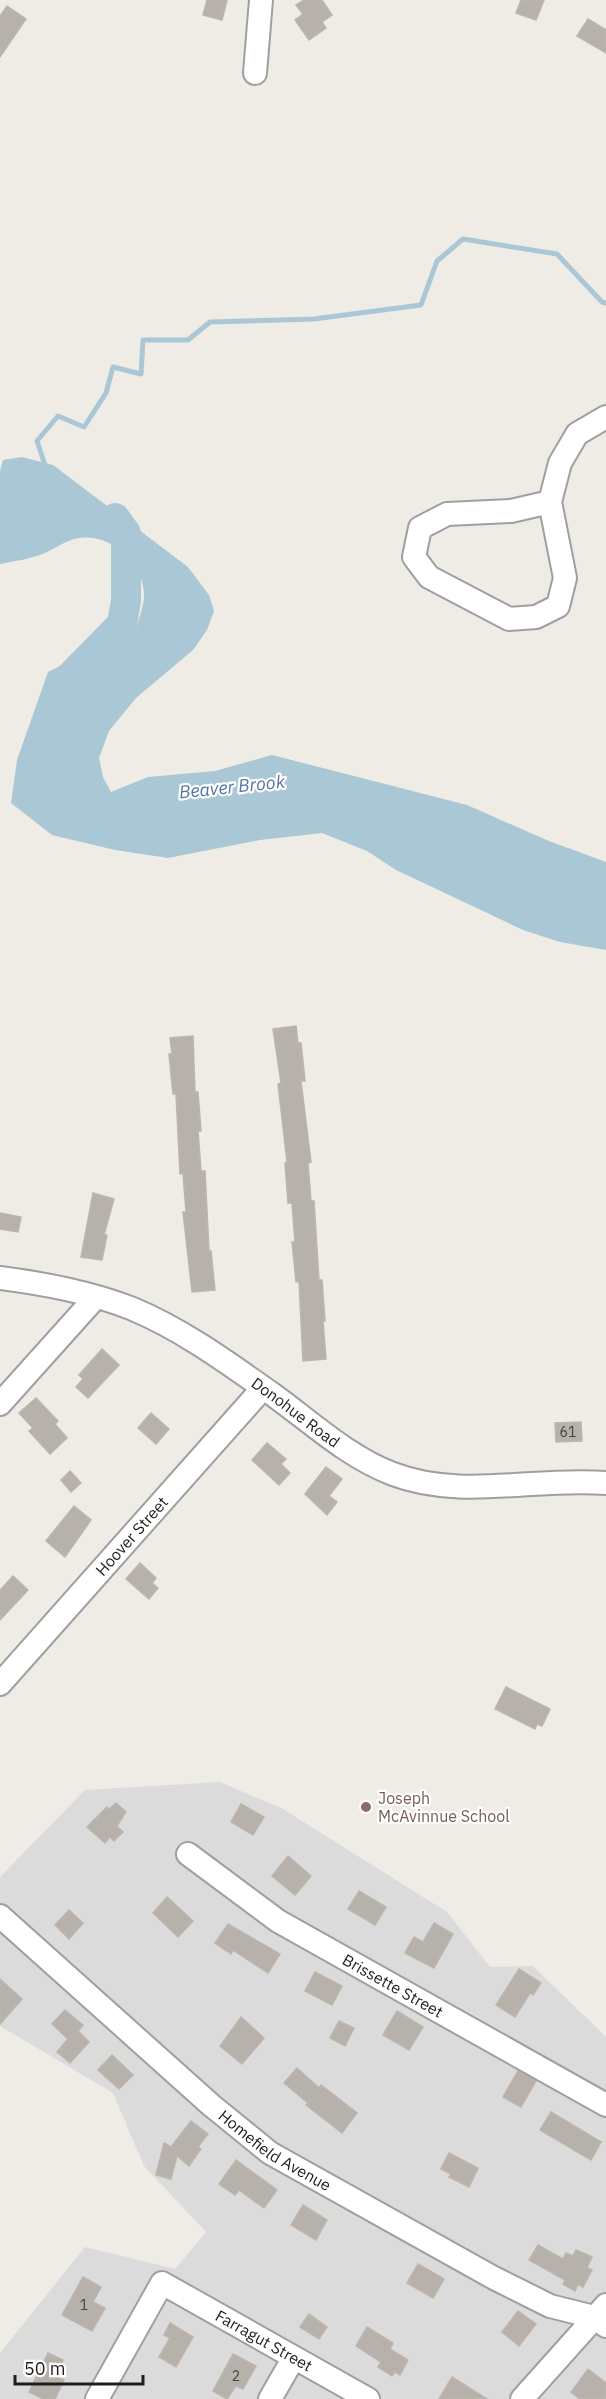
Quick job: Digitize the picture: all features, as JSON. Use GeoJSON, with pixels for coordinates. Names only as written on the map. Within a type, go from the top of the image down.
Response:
{"type":"FeatureCollection","features":[{"type":"Feature","properties":{"kind":"street"},"geometry":{"type":"LineString","coordinates":[[255,73],[261,0]]}},
{"type":"Feature","properties":{"kind":"street"},"geometry":{"type":"LineString","coordinates":[[550,502],[510,511],[447,514],[420,528],[414,557],[429,577],[509,619],[536,617],[558,606],[565,578],[550,502],[560,463],[577,434],[606,417]]}},
{"type":"Feature","properties":{"kind":"street","name":"Donohue Road"},"geometry":{"type":"LineString","coordinates":[[0,1278],[70,1290],[96,1297],[132,1309],[190,1337],[355,1455],[384,1471],[412,1480],[466,1486],[606,1483]]}},
{"type":"Feature","properties":{"kind":"street"},"geometry":{"type":"LineString","coordinates":[[0,1404],[96,1297]]}},
{"type":"Feature","properties":{"kind":"street","name":"Hoover Street"},"geometry":{"type":"LineString","coordinates":[[0,1684],[263,1388]]}},
{"type":"Feature","properties":{"kind":"street","name":"Brissette Street"},"geometry":{"type":"LineString","coordinates":[[188,1854],[278,1921],[606,2105]]}},
{"type":"Feature","properties":{"kind":"street","name":"Homefield Avenue"},"geometry":{"type":"LineString","coordinates":[[0,1916],[212,2105],[270,2153],[503,2283],[550,2306],[602,2316]]}},
{"type":"Feature","properties":{"kind":"street","name":"Farragut Street"},"geometry":{"type":"LineString","coordinates":[[97,2399],[162,2283],[293,2359],[368,2399]]}},
{"type":"Feature","properties":{"kind":"street"},"geometry":{"type":"LineString","coordinates":[[522,2399],[602,2316]]}},
{"type":"Feature","properties":{"kind":"street"},"geometry":{"type":"LineString","coordinates":[[270,2399],[293,2359]]}},
{"type":"Feature","properties":{"kind":"shaded area"},"geometry":{"type":"Polygon","coordinates":[[[220,1782],[283,1809],[447,1912],[490,1967],[533,1966],[606,2037],[606,2399],[0,2399],[0,2353],[85,2247],[175,2269],[206,2232],[144,2166],[113,2093],[0,2026],[0,1877],[85,1790],[220,1782]]]}},
{"type":"Feature","properties":{"kind":"water"},"geometry":{"type":"Polygon","coordinates":[[[22,457],[53,465],[188,567],[209,595],[214,611],[207,630],[193,650],[136,698],[109,731],[99,758],[103,777],[111,792],[148,777],[215,771],[272,755],[467,805],[549,841],[606,862],[606,950],[560,942],[523,930],[396,870],[367,851],[322,833],[260,840],[168,858],[115,850],[52,835],[11,803],[17,760],[48,672],[136,629],[144,596],[142,581],[131,560],[103,540],[80,538],[40,555],[0,564],[0,471],[3,460],[22,457]]]}},
{"type":"Feature","properties":{"kind":"building"},"geometry":{"type":"Polygon","coordinates":[[[207,0],[227,0],[222,20],[203,15],[207,0]]]}},
{"type":"Feature","properties":{"kind":"building"},"geometry":{"type":"Polygon","coordinates":[[[304,0],[322,0],[332,15],[322,22],[326,28],[309,40],[295,20],[303,14],[296,5],[304,0]]]}},
{"type":"Feature","properties":{"kind":"building"},"geometry":{"type":"Polygon","coordinates":[[[521,0],[544,0],[536,20],[516,13],[521,0]]]}},
{"type":"Feature","properties":{"kind":"building"},"geometry":{"type":"Polygon","coordinates":[[[7,6],[26,19],[0,57],[0,16],[7,6]]]}},
{"type":"Feature","properties":{"kind":"building"},"geometry":{"type":"Polygon","coordinates":[[[588,19],[606,30],[606,53],[577,36],[588,19]]]}},
{"type":"Feature","properties":{"kind":"building"},"geometry":{"type":"Polygon","coordinates":[[[296,1026],[298,1043],[301,1043],[305,1081],[301,1081],[311,1162],[308,1163],[311,1201],[314,1201],[319,1280],[322,1280],[326,1359],[303,1361],[299,1281],[296,1282],[292,1242],[295,1242],[292,1203],[288,1203],[285,1163],[287,1162],[278,1084],[281,1083],[273,1029],[296,1026]]]}},
{"type":"Feature","properties":{"kind":"building"},"geometry":{"type":"Polygon","coordinates":[[[193,1036],[195,1092],[198,1092],[201,1131],[198,1131],[201,1171],[205,1171],[209,1251],[211,1251],[215,1290],[192,1292],[183,1212],[186,1212],[183,1173],[180,1174],[176,1094],[173,1094],[169,1054],[172,1054],[170,1038],[193,1036]]]}},
{"type":"Feature","properties":{"kind":"building"},"geometry":{"type":"Polygon","coordinates":[[[93,1193],[114,1199],[104,1235],[107,1235],[102,1260],[81,1257],[93,1193]]]}},
{"type":"Feature","properties":{"kind":"building"},"geometry":{"type":"Polygon","coordinates":[[[0,1213],[21,1217],[18,1232],[0,1229],[0,1213]]]}},
{"type":"Feature","properties":{"kind":"building"},"geometry":{"type":"Polygon","coordinates":[[[102,1349],[119,1365],[88,1398],[76,1387],[83,1379],[79,1375],[102,1349]]]}},
{"type":"Feature","properties":{"kind":"building"},"geometry":{"type":"Polygon","coordinates":[[[36,1398],[58,1421],[55,1424],[67,1438],[50,1454],[29,1431],[33,1428],[19,1413],[36,1398]]]}},
{"type":"Feature","properties":{"kind":"building"},"geometry":{"type":"Polygon","coordinates":[[[151,1413],[169,1429],[156,1444],[138,1428],[151,1413]]]}},
{"type":"Feature","properties":{"kind":"building"},"geometry":{"type":"Polygon","coordinates":[[[581,1422],[582,1441],[556,1442],[555,1423],[581,1422]]]}},
{"type":"Feature","properties":{"kind":"building"},"geometry":{"type":"Polygon","coordinates":[[[267,1443],[286,1459],[281,1464],[290,1473],[279,1485],[252,1460],[267,1443]]]}},
{"type":"Feature","properties":{"kind":"building"},"geometry":{"type":"Polygon","coordinates":[[[326,1467],[342,1479],[329,1496],[337,1502],[327,1515],[305,1494],[326,1467]]]}},
{"type":"Feature","properties":{"kind":"building"},"geometry":{"type":"Polygon","coordinates":[[[70,1471],[81,1483],[71,1492],[61,1480],[70,1471]]]}},
{"type":"Feature","properties":{"kind":"building"},"geometry":{"type":"Polygon","coordinates":[[[74,1506],[91,1520],[65,1557],[46,1541],[74,1506]]]}},
{"type":"Feature","properties":{"kind":"building"},"geometry":{"type":"Polygon","coordinates":[[[140,1563],[156,1578],[152,1583],[158,1588],[149,1599],[126,1579],[140,1563]]]}},
{"type":"Feature","properties":{"kind":"building"},"geometry":{"type":"Polygon","coordinates":[[[13,1576],[28,1590],[0,1620],[0,1590],[13,1576]]]}},
{"type":"Feature","properties":{"kind":"building"},"geometry":{"type":"Polygon","coordinates":[[[506,1687],[550,1709],[542,1726],[537,1724],[535,1729],[495,1709],[506,1687]]]}},
{"type":"Feature","properties":{"kind":"building"},"geometry":{"type":"Polygon","coordinates":[[[116,1803],[126,1812],[117,1826],[123,1832],[114,1841],[110,1837],[105,1843],[87,1827],[107,1807],[109,1809],[116,1803]]]}},
{"type":"Feature","properties":{"kind":"building"},"geometry":{"type":"Polygon","coordinates":[[[241,1804],[264,1817],[253,1835],[231,1822],[241,1804]]]}},
{"type":"Feature","properties":{"kind":"building"},"geometry":{"type":"Polygon","coordinates":[[[288,1856],[311,1876],[295,1895],[272,1876],[288,1856]]]}},
{"type":"Feature","properties":{"kind":"building"},"geometry":{"type":"Polygon","coordinates":[[[359,1891],[386,1907],[375,1925],[348,1909],[359,1891]]]}},
{"type":"Feature","properties":{"kind":"building"},"geometry":{"type":"Polygon","coordinates":[[[167,1897],[193,1921],[178,1937],[153,1913],[167,1897]]]}},
{"type":"Feature","properties":{"kind":"building"},"geometry":{"type":"Polygon","coordinates":[[[69,1910],[83,1923],[69,1939],[55,1925],[69,1910]]]}},
{"type":"Feature","properties":{"kind":"building"},"geometry":{"type":"Polygon","coordinates":[[[434,1923],[453,1934],[434,1968],[405,1953],[414,1937],[423,1942],[434,1923]]]}},
{"type":"Feature","properties":{"kind":"building"},"geometry":{"type":"Polygon","coordinates":[[[228,1924],[280,1954],[268,1973],[233,1950],[231,1954],[215,1943],[228,1924]]]}},
{"type":"Feature","properties":{"kind":"building"},"geometry":{"type":"Polygon","coordinates":[[[519,1969],[541,1983],[533,1995],[530,1993],[515,2017],[496,2005],[519,1969]]]}},
{"type":"Feature","properties":{"kind":"building"},"geometry":{"type":"Polygon","coordinates":[[[315,1972],[342,1986],[332,2005],[305,1991],[315,1972]]]}},
{"type":"Feature","properties":{"kind":"building"},"geometry":{"type":"Polygon","coordinates":[[[0,1979],[22,1999],[0,2024],[0,1979]]]}},
{"type":"Feature","properties":{"kind":"building"},"geometry":{"type":"Polygon","coordinates":[[[65,2010],[83,2025],[78,2031],[89,2042],[70,2063],[57,2052],[68,2039],[52,2024],[65,2010]]]}},
{"type":"Feature","properties":{"kind":"building"},"geometry":{"type":"Polygon","coordinates":[[[397,2011],[423,2027],[409,2050],[383,2035],[397,2011]]]}},
{"type":"Feature","properties":{"kind":"building"},"geometry":{"type":"Polygon","coordinates":[[[241,2017],[264,2038],[242,2064],[220,2046],[241,2017]]]}},
{"type":"Feature","properties":{"kind":"building"},"geometry":{"type":"Polygon","coordinates":[[[339,2021],[354,2028],[345,2046],[330,2038],[339,2021]]]}},
{"type":"Feature","properties":{"kind":"building"},"geometry":{"type":"Polygon","coordinates":[[[112,2055],[133,2075],[119,2089],[98,2070],[112,2055]]]}},
{"type":"Feature","properties":{"kind":"building"},"geometry":{"type":"Polygon","coordinates":[[[297,2068],[319,2088],[321,2085],[357,2113],[342,2133],[306,2105],[308,2103],[284,2083],[297,2068]]]}},
{"type":"Feature","properties":{"kind":"building"},"geometry":{"type":"Polygon","coordinates":[[[518,2071],[536,2081],[521,2107],[503,2097],[518,2071]]]}},
{"type":"Feature","properties":{"kind":"building"},"geometry":{"type":"Polygon","coordinates":[[[551,2112],[601,2142],[591,2160],[540,2130],[551,2112]]]}},
{"type":"Feature","properties":{"kind":"building"},"geometry":{"type":"Polygon","coordinates":[[[191,2121],[208,2134],[198,2147],[201,2149],[189,2166],[177,2156],[171,2179],[156,2175],[164,2143],[171,2147],[191,2121]]]}},
{"type":"Feature","properties":{"kind":"building"},"geometry":{"type":"Polygon","coordinates":[[[449,2153],[478,2168],[469,2187],[449,2177],[451,2174],[441,2169],[449,2153]]]}},
{"type":"Feature","properties":{"kind":"building"},"geometry":{"type":"Polygon","coordinates":[[[236,2160],[277,2190],[264,2208],[239,2190],[235,2195],[219,2184],[236,2160]]]}},
{"type":"Feature","properties":{"kind":"building"},"geometry":{"type":"Polygon","coordinates":[[[303,2205],[327,2220],[316,2240],[291,2225],[303,2205]]]}},
{"type":"Feature","properties":{"kind":"building"},"geometry":{"type":"Polygon","coordinates":[[[538,2245],[563,2259],[566,2253],[573,2256],[576,2250],[592,2257],[587,2268],[592,2270],[583,2287],[578,2284],[575,2291],[563,2284],[565,2280],[529,2260],[538,2245]]]}},
{"type":"Feature","properties":{"kind":"building"},"geometry":{"type":"Polygon","coordinates":[[[418,2264],[444,2279],[433,2298],[407,2283],[418,2264]]]}},
{"type":"Feature","properties":{"kind":"building"},"geometry":{"type":"Polygon","coordinates":[[[83,2277],[101,2287],[93,2302],[105,2308],[92,2331],[62,2315],[83,2277]]]}},
{"type":"Feature","properties":{"kind":"building"},"geometry":{"type":"Polygon","coordinates":[[[518,2311],[536,2324],[519,2346],[502,2332],[518,2311]]]}},
{"type":"Feature","properties":{"kind":"building"},"geometry":{"type":"Polygon","coordinates":[[[309,2314],[327,2327],[319,2339],[300,2327],[309,2314]]]}},
{"type":"Feature","properties":{"kind":"building"},"geometry":{"type":"Polygon","coordinates":[[[170,2323],[193,2337],[176,2367],[159,2357],[170,2338],[164,2335],[170,2323]]]}},
{"type":"Feature","properties":{"kind":"building"},"geometry":{"type":"Polygon","coordinates":[[[367,2327],[393,2343],[390,2349],[408,2360],[400,2375],[395,2372],[392,2376],[378,2367],[381,2362],[356,2346],[367,2327]]]}},
{"type":"Feature","properties":{"kind":"building"},"geometry":{"type":"Polygon","coordinates":[[[48,2353],[63,2360],[56,2376],[64,2380],[55,2399],[43,2399],[29,2392],[48,2353]]]}},
{"type":"Feature","properties":{"kind":"building"},"geometry":{"type":"Polygon","coordinates":[[[233,2354],[256,2366],[243,2389],[236,2386],[227,2399],[213,2391],[233,2354]]]}},
{"type":"Feature","properties":{"kind":"building"},"geometry":{"type":"Polygon","coordinates":[[[588,2369],[606,2383],[606,2399],[580,2399],[571,2392],[588,2369]]]}},
{"type":"Feature","properties":{"kind":"building"},"geometry":{"type":"Polygon","coordinates":[[[452,2377],[487,2399],[439,2399],[452,2377]]]}},
{"type":"Feature","properties":{"kind":"waterway"},"geometry":{"type":"LineString","coordinates":[[46,468],[37,441],[58,416],[84,427],[106,393],[113,367],[141,374],[143,340],[188,340],[210,322],[314,319],[421,305],[437,261],[463,239],[557,254],[602,302],[606,303]]}},
{"type":"Feature","properties":{"kind":"waterway","name":"Beaver Brook"},"geometry":{"type":"LineString","coordinates":[[69,678],[122,624],[126,601],[126,533],[115,518]]}},
{"type":"Feature","properties":{"kind":"place","name":"Joseph McAvinnue School"},"geometry":{"type":"Point","coordinates":[366,1807]}}]}
